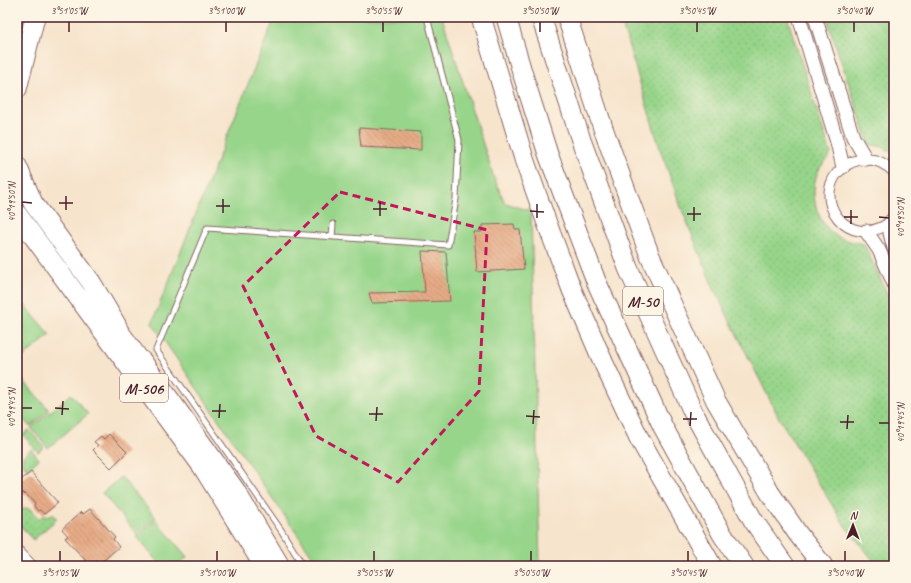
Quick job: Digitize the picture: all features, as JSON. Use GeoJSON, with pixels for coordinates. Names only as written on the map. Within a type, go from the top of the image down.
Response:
{"type":"FeatureCollection","features":[{"type":"Feature","properties":{"kind":"highway"},"geometry":{"type":"LineString","coordinates":[[17,35],[25,17]]}},
{"type":"Feature","properties":{"kind":"highway"},"geometry":{"type":"LineString","coordinates":[[17,89],[34,17]]}},
{"type":"Feature","properties":{"kind":"highway"},"geometry":{"type":"LineString","coordinates":[[481,17],[526,162],[572,290],[604,364],[640,438],[712,566]]}},
{"type":"Feature","properties":{"kind":"highway","name":"M-50"},"geometry":{"type":"LineString","coordinates":[[506,17],[548,154],[596,281],[663,427],[722,534],[744,566]]}},
{"type":"Feature","properties":{"kind":"highway","name":"M-50"},"geometry":{"type":"LineString","coordinates":[[541,17],[581,140],[628,268],[693,412],[753,520],[785,566]]}},
{"type":"Feature","properties":{"kind":"highway"},"geometry":{"type":"LineString","coordinates":[[567,17],[602,128],[650,256],[716,401],[770,493],[798,534],[824,566]]}},
{"type":"Feature","properties":{"kind":"highway","name":"M-506"},"geometry":{"type":"LineString","coordinates":[[17,166],[34,203],[91,282],[117,326]]}},
{"type":"Feature","properties":{"kind":"highway","name":"M-506"},"geometry":{"type":"LineString","coordinates":[[17,192],[117,326]]}},
{"type":"Feature","properties":{"kind":"highway","name":"M-506"},"geometry":{"type":"LineString","coordinates":[[17,214],[202,466],[264,566]]}},
{"type":"Feature","properties":{"kind":"highway"},"geometry":{"type":"LineString","coordinates":[[17,222],[64,280]]}},
{"type":"Feature","properties":{"kind":"highway","name":"M-506"},"geometry":{"type":"LineString","coordinates":[[142,361],[236,490],[280,566]]}},
{"type":"Feature","properties":{"kind":"main road","name":"M-506"},"geometry":{"type":"LineString","coordinates":[[117,326],[142,361]]}},
{"type":"Feature","properties":{"kind":"street"},"geometry":{"type":"LineString","coordinates":[[799,17],[837,142],[843,167]]}},
{"type":"Feature","properties":{"kind":"street"},"geometry":{"type":"LineString","coordinates":[[815,17],[853,137],[866,159]]}},
{"type":"Feature","properties":{"kind":"street"},"geometry":{"type":"LineString","coordinates":[[893,219],[883,227],[871,231],[855,229],[847,226],[835,214],[831,206],[830,188],[832,181],[838,172],[843,167],[854,161],[866,159],[882,163],[894,172]]}},
{"type":"Feature","properties":{"kind":"street"},"geometry":{"type":"LineString","coordinates":[[893,219],[890,233],[894,248]]}},
{"type":"Feature","properties":{"kind":"street"},"geometry":{"type":"LineString","coordinates":[[866,231],[879,250],[894,284]]}},
{"type":"Feature","properties":{"kind":"street"},"geometry":{"type":"LineString","coordinates":[[17,550],[32,566]]}},
{"type":"Feature","properties":{"kind":"lane"},"geometry":{"type":"LineString","coordinates":[[303,566],[281,530],[156,350],[207,228],[448,246],[456,199],[459,140],[427,17]]}},
{"type":"Feature","properties":{"kind":"lane"},"geometry":{"type":"LineString","coordinates":[[332,237],[333,224]]}},
{"type":"Feature","properties":{"kind":"highlighted area"},"geometry":{"type":"Polygon","coordinates":[[[340,192],[487,230],[479,391],[398,482],[316,436],[243,286],[340,192]]]}},
{"type":"Feature","properties":{"kind":"green space"},"geometry":{"type":"Polygon","coordinates":[[[275,17],[442,17],[494,178],[505,203],[531,211],[540,566],[338,566],[317,563],[152,323],[275,17]]]}},
{"type":"Feature","properties":{"kind":"green space"},"geometry":{"type":"Polygon","coordinates":[[[620,17],[787,17],[831,154],[820,168],[814,186],[814,196],[819,215],[830,231],[838,237],[864,244],[894,308],[894,566],[878,566],[845,526],[779,418],[713,287],[660,149],[620,17]]]}},
{"type":"Feature","properties":{"kind":"green space"},"geometry":{"type":"Polygon","coordinates":[[[826,17],[894,17],[894,153],[882,147],[869,144],[826,17]]]}},
{"type":"Feature","properties":{"kind":"green space"},"geometry":{"type":"Polygon","coordinates":[[[17,296],[50,335],[17,362],[17,296]]]}},
{"type":"Feature","properties":{"kind":"green space"},"geometry":{"type":"Polygon","coordinates":[[[17,373],[49,410],[30,427],[17,411],[17,373]]]}},
{"type":"Feature","properties":{"kind":"green space"},"geometry":{"type":"Polygon","coordinates":[[[71,394],[88,414],[48,448],[31,428],[71,394]]]}},
{"type":"Feature","properties":{"kind":"green space"},"geometry":{"type":"Polygon","coordinates":[[[29,430],[44,447],[38,452],[23,435],[29,430]]]}},
{"type":"Feature","properties":{"kind":"green space"},"geometry":{"type":"Polygon","coordinates":[[[31,449],[39,459],[28,469],[22,464],[23,456],[31,449]]]}},
{"type":"Feature","properties":{"kind":"green space"},"geometry":{"type":"Polygon","coordinates":[[[121,477],[156,518],[137,534],[102,493],[121,477]]]}},
{"type":"Feature","properties":{"kind":"green space"},"geometry":{"type":"Polygon","coordinates":[[[24,508],[30,509],[39,519],[43,515],[45,517],[47,515],[49,517],[53,514],[57,519],[33,540],[17,522],[17,514],[24,508]]]}},
{"type":"Feature","properties":{"kind":"green space"},"geometry":{"type":"Polygon","coordinates":[[[156,520],[187,557],[177,566],[161,566],[137,537],[156,520]]]}},
{"type":"Feature","properties":{"kind":"building"},"geometry":{"type":"Polygon","coordinates":[[[359,128],[421,132],[421,150],[361,147],[359,128]]]}},
{"type":"Feature","properties":{"kind":"building"},"geometry":{"type":"Polygon","coordinates":[[[514,224],[515,229],[520,230],[524,269],[477,272],[474,232],[482,232],[482,225],[514,224]]]}},
{"type":"Feature","properties":{"kind":"building"},"geometry":{"type":"Polygon","coordinates":[[[422,251],[446,252],[450,301],[372,303],[369,293],[425,292],[422,251]]]}},
{"type":"Feature","properties":{"kind":"building"},"geometry":{"type":"Polygon","coordinates":[[[109,434],[127,452],[111,468],[93,450],[98,445],[94,442],[101,436],[104,439],[109,434]]]}},
{"type":"Feature","properties":{"kind":"building"},"geometry":{"type":"Polygon","coordinates":[[[31,472],[58,503],[44,514],[40,510],[38,511],[34,506],[35,504],[20,490],[22,488],[17,483],[31,472]]]}},
{"type":"Feature","properties":{"kind":"building"},"geometry":{"type":"Polygon","coordinates":[[[90,509],[115,537],[113,539],[119,547],[99,564],[97,561],[91,566],[65,538],[68,536],[62,529],[81,512],[83,514],[90,509]]]}}]}
